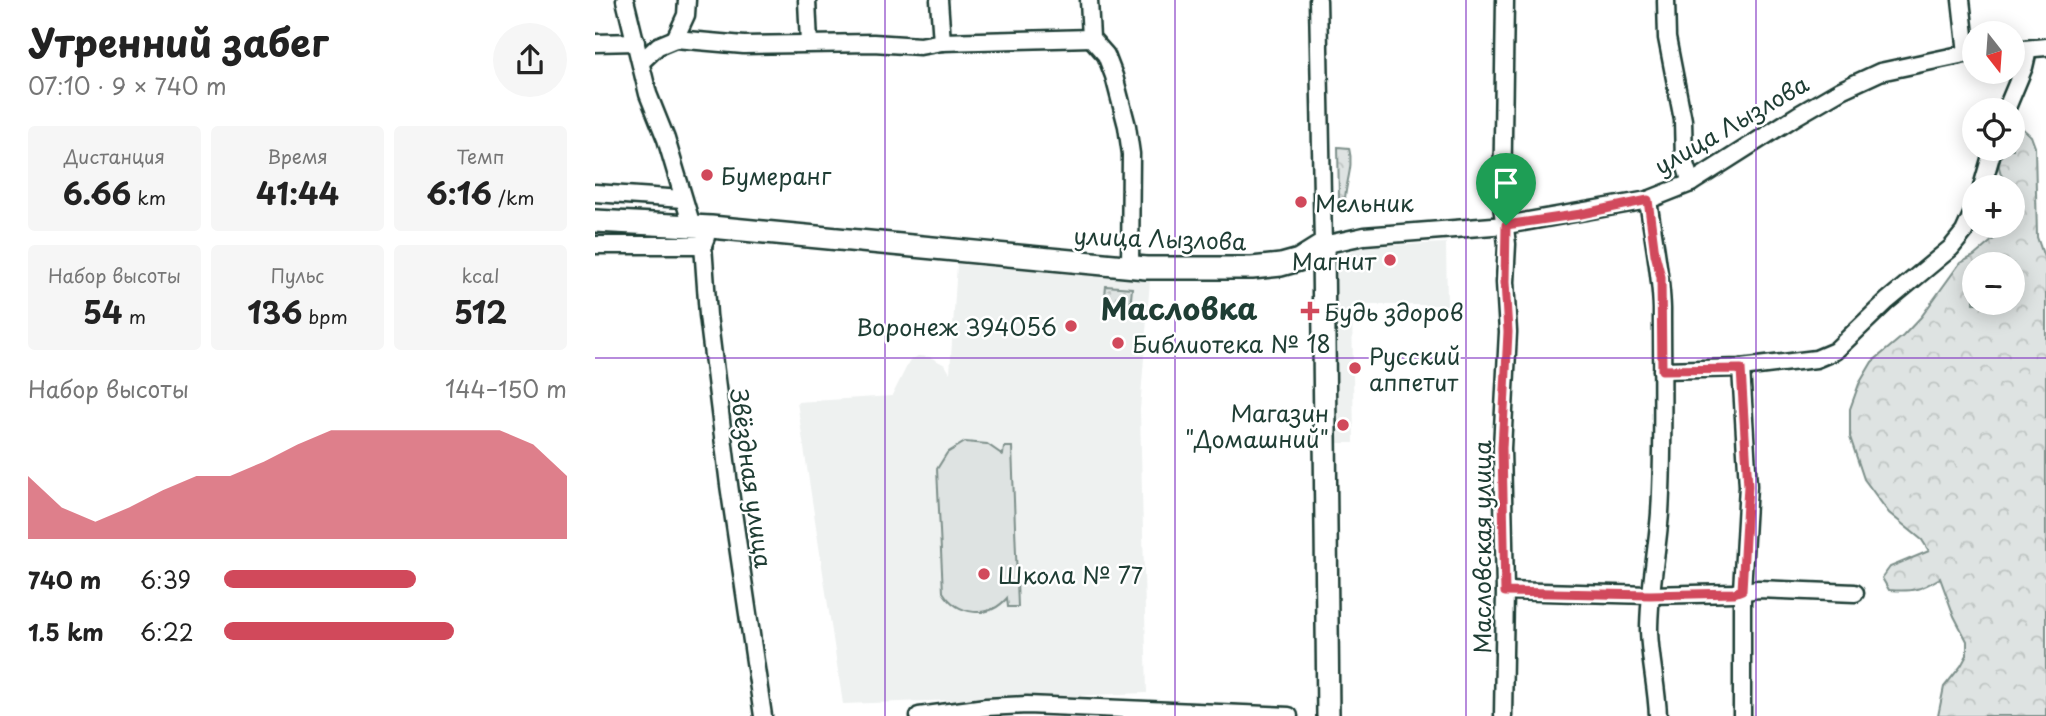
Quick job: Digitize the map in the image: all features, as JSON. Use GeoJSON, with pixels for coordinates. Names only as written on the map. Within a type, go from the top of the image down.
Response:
{"type":"FeatureCollection","features":[{"type":"Feature","properties":{"kind":"main road","name":"улица Лызлова"},"geometry":{"type":"LineString","coordinates":[[595,221],[702,232],[1188,270],[1281,265],[1299,260],[1323,245]]}},
{"type":"Feature","properties":{"kind":"main road"},"geometry":{"type":"LineString","coordinates":[[1323,245],[1328,716]]}},
{"type":"Feature","properties":{"kind":"street","name":"Звёздная улица"},"geometry":{"type":"LineString","coordinates":[[625,0],[648,94],[666,139],[683,198],[702,232],[708,315],[727,472],[763,716]]}},
{"type":"Feature","properties":{"kind":"street"},"geometry":{"type":"LineString","coordinates":[[675,39],[686,15],[687,0]]}},
{"type":"Feature","properties":{"kind":"street"},"geometry":{"type":"LineString","coordinates":[[807,0],[809,43]]}},
{"type":"Feature","properties":{"kind":"street"},"geometry":{"type":"LineString","coordinates":[[939,0],[942,42]]}},
{"type":"Feature","properties":{"kind":"street"},"geometry":{"type":"LineString","coordinates":[[1089,0],[1091,38],[1106,55],[1127,126],[1131,154],[1129,267]]}},
{"type":"Feature","properties":{"kind":"street"},"geometry":{"type":"LineString","coordinates":[[1318,0],[1323,245]]}},
{"type":"Feature","properties":{"kind":"street","name":"Масловская улица"},"geometry":{"type":"LineString","coordinates":[[1503,716],[1505,592],[1502,448],[1508,332],[1506,225],[1502,206],[1505,0]]}},
{"type":"Feature","properties":{"kind":"street"},"geometry":{"type":"LineString","coordinates":[[1666,0],[1667,38],[1683,120],[1684,161],[1691,183]]}},
{"type":"Feature","properties":{"kind":"street"},"geometry":{"type":"LineString","coordinates":[[1961,0],[1965,21]]}},
{"type":"Feature","properties":{"kind":"street"},"geometry":{"type":"LineString","coordinates":[[641,62],[658,46],[675,39],[744,46],[809,43],[920,46],[942,42],[1091,38]]}},
{"type":"Feature","properties":{"kind":"street"},"geometry":{"type":"LineString","coordinates":[[595,43],[636,43]]}},
{"type":"Feature","properties":{"kind":"street"},"geometry":{"type":"LineString","coordinates":[[2025,49],[2046,47]]}},
{"type":"Feature","properties":{"kind":"street","name":"улица Лызлова"},"geometry":{"type":"LineString","coordinates":[[1323,245],[1364,236],[1506,225],[1581,214],[1648,200],[1691,183],[1798,115],[1870,76],[1962,54]]}},
{"type":"Feature","properties":{"kind":"street"},"geometry":{"type":"LineString","coordinates":[[595,194],[683,198]]}},
{"type":"Feature","properties":{"kind":"street"},"geometry":{"type":"LineString","coordinates":[[1648,200],[1661,277],[1660,513],[1650,595],[1651,652],[1658,716]]}},
{"type":"Feature","properties":{"kind":"street"},"geometry":{"type":"LineString","coordinates":[[595,245],[702,232]]}},
{"type":"Feature","properties":{"kind":"street"},"geometry":{"type":"LineString","coordinates":[[1662,370],[1741,369],[1816,359],[1835,351],[1887,301],[1951,248],[1962,234]]}},
{"type":"Feature","properties":{"kind":"street"},"geometry":{"type":"LineString","coordinates":[[1741,369],[1748,486],[1742,590],[1742,716]]}},
{"type":"Feature","properties":{"kind":"street"},"geometry":{"type":"LineString","coordinates":[[1505,592],[1650,595],[1734,593],[1758,589],[1856,593]]}},
{"type":"Feature","properties":{"kind":"street"},"geometry":{"type":"LineString","coordinates":[[919,716],[986,707],[1027,705],[1289,716]]}},
{"type":"Feature","properties":{"kind":"shaded area"},"geometry":{"type":"Polygon","coordinates":[[[1446,243],[1447,305],[1352,305],[1354,443],[1334,443],[1334,282],[1337,268],[1357,247],[1446,243]]]}},
{"type":"Feature","properties":{"kind":"shaded area","name":"Школа № 77"},"geometry":{"type":"Polygon","coordinates":[[[957,264],[1150,280],[1140,410],[1147,693],[843,704],[797,402],[892,396],[910,360],[918,356],[930,357],[945,365],[950,373],[957,264]]]}},
{"type":"Feature","properties":{"kind":"green space"},"geometry":{"type":"Polygon","coordinates":[[[2025,131],[2031,136],[2035,147],[2037,237],[2046,263],[2046,716],[1938,716],[1944,687],[1967,655],[1967,641],[1954,616],[1940,578],[1921,588],[1904,591],[1889,590],[1882,578],[1890,567],[1929,551],[1922,540],[1889,513],[1864,479],[1850,437],[1850,409],[1859,384],[1872,362],[1921,317],[1960,263],[1962,262],[1962,315],[2025,315],[2025,252],[1979,252],[1995,238],[2025,238],[2025,175],[2002,175],[1998,161],[2025,161],[2025,131]]]}},
{"type":"Feature","properties":{"kind":"green space"},"geometry":{"type":"Polygon","coordinates":[[[1338,147],[1349,148],[1350,155],[1345,199],[1339,198],[1338,147]]]}},
{"type":"Feature","properties":{"kind":"green space"},"geometry":{"type":"Polygon","coordinates":[[[1106,286],[1132,288],[1130,310],[1104,307],[1106,286]]]}},
{"type":"Feature","properties":{"kind":"green space"},"geometry":{"type":"Polygon","coordinates":[[[965,442],[987,444],[1003,455],[1004,447],[1012,447],[1018,607],[1008,607],[1007,598],[992,609],[974,612],[957,606],[943,592],[937,469],[947,453],[965,442]]]}},
{"type":"Feature","properties":{"kind":"place","name":"Бумеранг"},"geometry":{"type":"Point","coordinates":[707,175]}},
{"type":"Feature","properties":{"kind":"place","name":"Мельник"},"geometry":{"type":"Point","coordinates":[1301,202]}},
{"type":"Feature","properties":{"kind":"place","name":"Магнит"},"geometry":{"type":"Point","coordinates":[1390,260]}},
{"type":"Feature","properties":{"kind":"place","name":"Будь здоров"},"geometry":{"type":"Point","coordinates":[1310,311]}},
{"type":"Feature","properties":{"kind":"place","name":"Воронеж 394056"},"geometry":{"type":"Point","coordinates":[1071,326]}},
{"type":"Feature","properties":{"kind":"place","name":"Библиотека № 18"},"geometry":{"type":"Point","coordinates":[1118,343]}},
{"type":"Feature","properties":{"kind":"place","name":"Русский аппетит"},"geometry":{"type":"Point","coordinates":[1355,368]}},
{"type":"Feature","properties":{"kind":"place","name":"Магазин \"Домашний\""},"geometry":{"type":"Point","coordinates":[1343,425]}},
{"type":"Feature","properties":{"kind":"place","name":"Школа № 77"},"geometry":{"type":"Point","coordinates":[984,574]}},
{"type":"Feature","properties":{"kind":"district","name":"Масловка"},"geometry":{"type":"Point","coordinates":[1179,307]}},
{"type":"Feature","properties":{"kind":"route"},"geometry":{"type":"LineString","coordinates":[[1648,200],[1661,277],[1662,370],[1741,369],[1748,486],[1742,590],[1734,593],[1650,595],[1505,592],[1502,448],[1508,332],[1506,225],[1581,214],[1648,200]]}}]}
